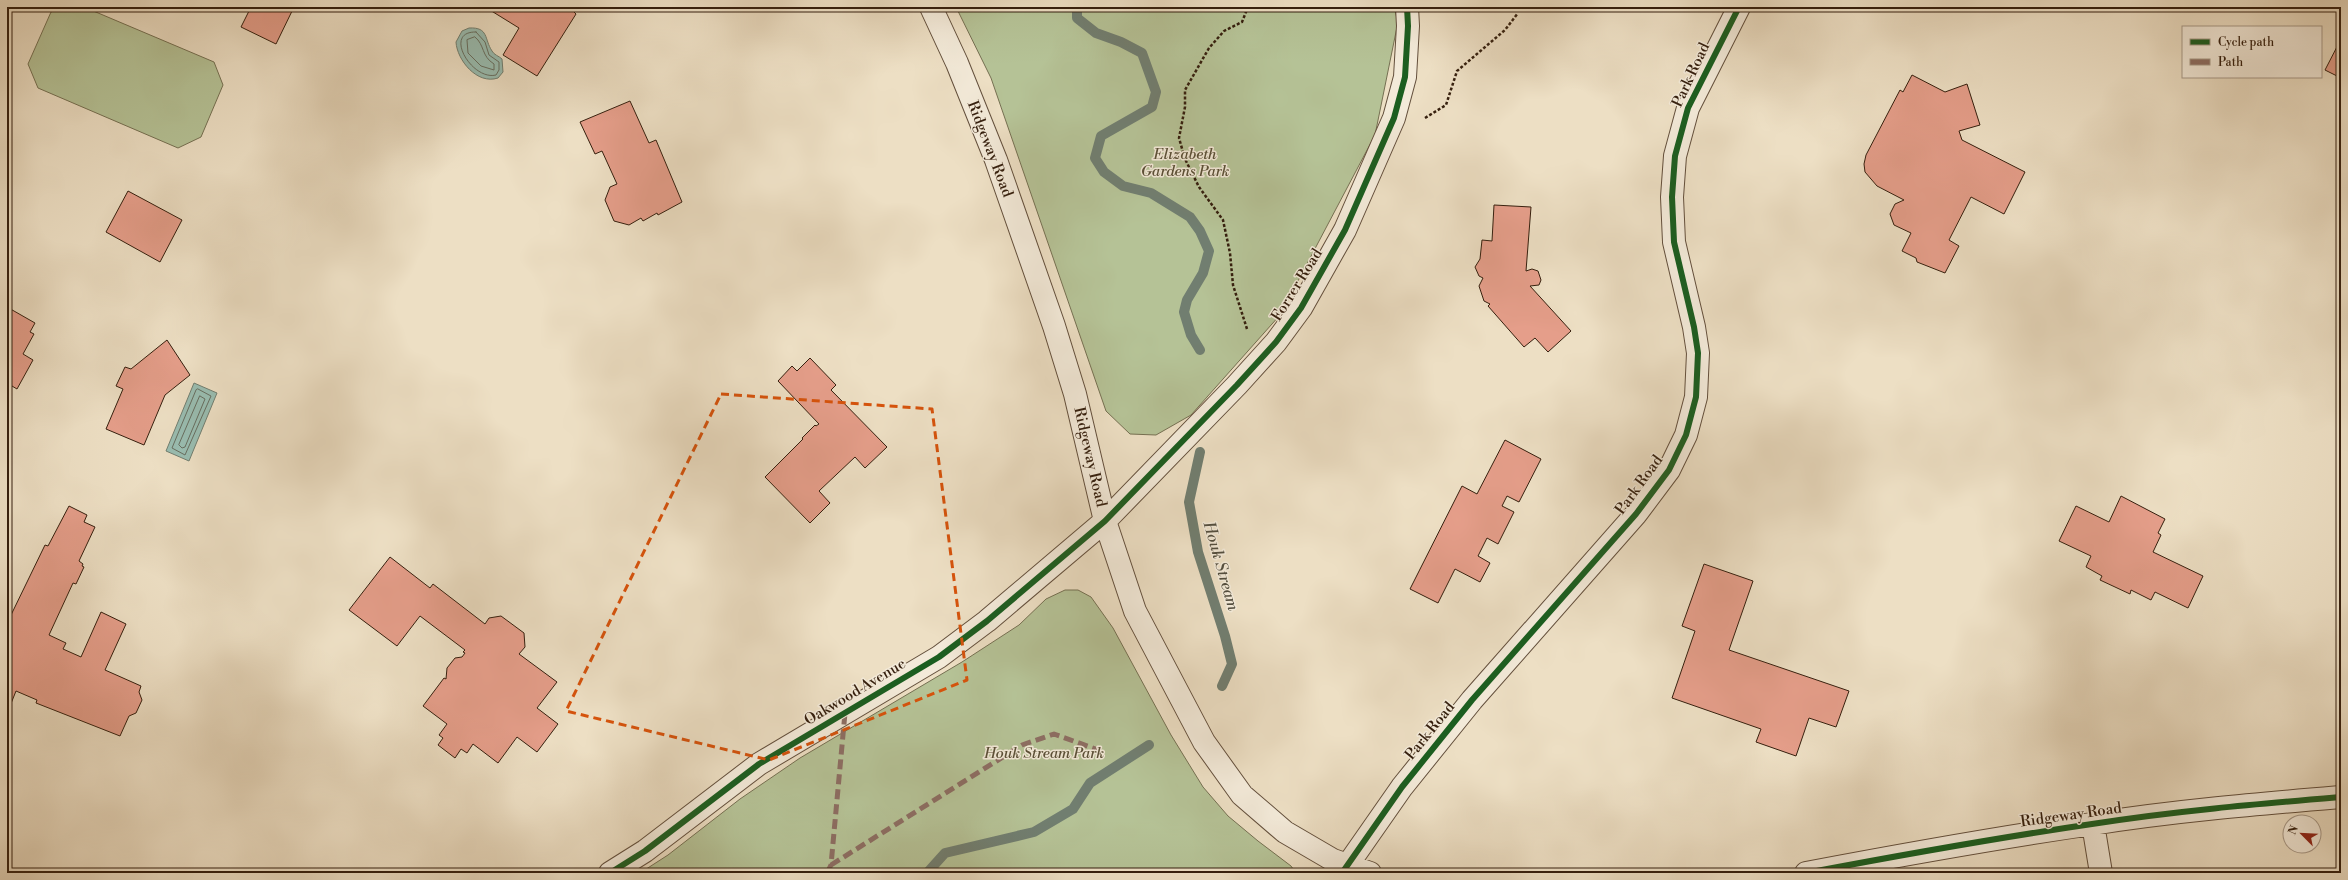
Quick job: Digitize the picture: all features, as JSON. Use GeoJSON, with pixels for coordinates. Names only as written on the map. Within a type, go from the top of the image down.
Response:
{"type":"FeatureCollection","features":[{"type":"Feature","properties":{"kind":"street","name":"Ridgeway Road"},"geometry":{"type":"LineString","coordinates":[[931,7],[957,63],[996,160],[1054,326],[1081,417],[1105,522],[1134,611],[1204,742],[1242,795],[1285,832],[1333,860],[1344,869],[1370,873]]}},
{"type":"Feature","properties":{"kind":"street","name":"Forrer Road"},"geometry":{"type":"LineString","coordinates":[[1105,522],[1258,362],[1276,342],[1301,308],[1345,230],[1393,121],[1405,76],[1408,26],[1407,7]]}},
{"type":"Feature","properties":{"kind":"street","name":"Park Road"},"geometry":{"type":"LineString","coordinates":[[1344,869],[1402,788],[1472,700],[1636,514],[1669,470],[1686,435],[1696,397],[1698,353],[1694,327],[1674,242],[1672,197],[1675,156],[1688,108],[1739,7]]}},
{"type":"Feature","properties":{"kind":"street","name":"Oakwood Avenue"},"geometry":{"type":"LineString","coordinates":[[610,873],[644,851],[759,764],[938,657],[987,622],[1105,522]]}},
{"type":"Feature","properties":{"kind":"street","name":"Ridgeway Road"},"geometry":{"type":"LineString","coordinates":[[1806,873],[1931,850],[2093,824],[2253,805],[2341,797]]}},
{"type":"Feature","properties":{"kind":"street"},"geometry":{"type":"LineString","coordinates":[[2093,824],[2101,873]]}},
{"type":"Feature","properties":{"kind":"path"},"geometry":{"type":"LineString","coordinates":[[1248,7],[1242,22],[1224,31],[1209,48],[1185,90],[1185,107],[1178,138],[1185,159],[1199,187],[1223,220],[1230,253],[1233,285],[1258,362]]}},
{"type":"Feature","properties":{"kind":"path"},"geometry":{"type":"LineString","coordinates":[[1393,121],[1416,122],[1446,105],[1457,71],[1505,30],[1518,13]]}},
{"type":"Feature","properties":{"kind":"highlighted area"},"geometry":{"type":"Polygon","coordinates":[[[721,394],[932,409],[967,680],[769,760],[566,711],[721,394]]]}},
{"type":"Feature","properties":{"kind":"green space"},"geometry":{"type":"Polygon","coordinates":[[[62,7],[84,7],[214,62],[223,85],[201,137],[178,148],[38,88],[28,64],[51,12],[62,7]]]}},
{"type":"Feature","properties":{"kind":"green space","name":"Elizabeth Gardens Park"},"geometry":{"type":"Polygon","coordinates":[[[956,7],[1394,7],[1398,22],[1375,135],[1280,315],[1191,415],[1156,435],[1130,434],[1106,411],[991,78],[956,7]]]}},
{"type":"Feature","properties":{"kind":"green space","name":"Houk Stream Park"},"geometry":{"type":"Polygon","coordinates":[[[1065,590],[1078,590],[1091,597],[1113,628],[1171,735],[1203,787],[1228,816],[1291,866],[1296,873],[640,873],[668,855],[740,799],[800,758],[962,662],[1019,625],[1046,599],[1065,590]]]}},
{"type":"Feature","properties":{"kind":"water"},"geometry":{"type":"Polygon","coordinates":[[[469,28],[480,29],[485,35],[493,52],[502,59],[503,72],[498,78],[483,78],[464,63],[457,49],[456,42],[462,31],[469,28]]]}},
{"type":"Feature","properties":{"kind":"water"},"geometry":{"type":"Polygon","coordinates":[[[194,383],[217,393],[189,461],[166,451],[194,383]]]}},
{"type":"Feature","properties":{"kind":"building"},"geometry":{"type":"Polygon","coordinates":[[[251,7],[294,7],[276,44],[241,27],[251,7]]]}},
{"type":"Feature","properties":{"kind":"building"},"geometry":{"type":"Polygon","coordinates":[[[485,7],[577,7],[574,12],[576,14],[537,76],[503,55],[519,28],[485,7]]]}},
{"type":"Feature","properties":{"kind":"building"},"geometry":{"type":"Polygon","coordinates":[[[2341,39],[2341,78],[2325,70],[2341,39]]]}},
{"type":"Feature","properties":{"kind":"building"},"geometry":{"type":"Polygon","coordinates":[[[1912,75],[1945,92],[1967,84],[1980,125],[1959,131],[1962,140],[2025,172],[2004,214],[1971,197],[1949,240],[1959,246],[1945,273],[1917,262],[1916,258],[1902,251],[1911,233],[1894,225],[1890,214],[1895,204],[1904,200],[1877,186],[1865,172],[1864,164],[1866,155],[1900,90],[1903,92],[1912,75]]]}},
{"type":"Feature","properties":{"kind":"building"},"geometry":{"type":"Polygon","coordinates":[[[630,101],[649,143],[656,140],[682,202],[658,215],[657,213],[643,221],[641,218],[629,225],[614,221],[605,200],[610,187],[617,184],[602,151],[595,154],[580,122],[630,101]]]}},
{"type":"Feature","properties":{"kind":"building"},"geometry":{"type":"Polygon","coordinates":[[[128,191],[182,220],[160,262],[106,232],[128,191]]]}},
{"type":"Feature","properties":{"kind":"building"},"geometry":{"type":"Polygon","coordinates":[[[1494,205],[1531,207],[1526,271],[1532,269],[1538,271],[1541,280],[1539,285],[1530,286],[1571,331],[1548,352],[1535,338],[1524,347],[1488,306],[1490,304],[1484,301],[1479,286],[1483,278],[1479,276],[1475,267],[1480,259],[1482,240],[1492,241],[1494,205]]]}},
{"type":"Feature","properties":{"kind":"building"},"geometry":{"type":"Polygon","coordinates":[[[7,307],[35,323],[30,332],[34,334],[23,354],[33,360],[17,389],[7,383],[7,307]]]}},
{"type":"Feature","properties":{"kind":"building"},"geometry":{"type":"Polygon","coordinates":[[[167,340],[190,375],[165,395],[144,445],[106,429],[123,389],[116,386],[125,367],[131,369],[167,340]]]}},
{"type":"Feature","properties":{"kind":"building"},"geometry":{"type":"Polygon","coordinates":[[[810,358],[836,385],[831,390],[887,447],[865,468],[855,457],[819,491],[830,503],[810,523],[765,477],[815,425],[816,426],[819,424],[778,381],[792,366],[797,371],[810,358]]]}},
{"type":"Feature","properties":{"kind":"building"},"geometry":{"type":"Polygon","coordinates":[[[1505,440],[1541,459],[1519,502],[1507,496],[1502,506],[1514,512],[1498,544],[1487,538],[1478,556],[1490,563],[1480,582],[1455,569],[1438,603],[1410,589],[1462,486],[1477,494],[1505,440]]]}},
{"type":"Feature","properties":{"kind":"building"},"geometry":{"type":"Polygon","coordinates":[[[2121,496],[2165,519],[2158,533],[2161,535],[2153,552],[2203,576],[2188,608],[2155,592],[2151,600],[2131,590],[2130,594],[2100,580],[2102,576],[2086,567],[2091,556],[2059,541],[2076,506],[2109,522],[2121,496]]]}},
{"type":"Feature","properties":{"kind":"building"},"geometry":{"type":"Polygon","coordinates":[[[69,506],[87,515],[84,522],[95,527],[79,561],[84,567],[76,584],[73,583],[49,635],[66,643],[63,649],[81,657],[101,612],[126,624],[105,670],[141,686],[139,692],[142,700],[136,713],[129,716],[120,736],[36,703],[37,700],[16,691],[10,706],[7,705],[7,616],[11,615],[45,545],[48,546],[69,506]]]}},
{"type":"Feature","properties":{"kind":"building"},"geometry":{"type":"Polygon","coordinates":[[[390,557],[430,588],[433,584],[485,624],[489,618],[501,616],[524,633],[525,647],[519,654],[557,682],[537,708],[558,724],[537,752],[517,737],[498,763],[473,744],[467,753],[461,749],[455,758],[438,745],[443,738],[439,735],[447,724],[423,706],[444,678],[446,679],[447,668],[455,658],[462,657],[465,650],[420,616],[397,646],[349,610],[390,557]]]}},
{"type":"Feature","properties":{"kind":"building"},"geometry":{"type":"Polygon","coordinates":[[[1704,564],[1753,581],[1729,650],[1849,691],[1836,727],[1809,718],[1796,756],[1756,742],[1761,729],[1672,698],[1695,631],[1682,626],[1704,564]]]}},
{"type":"Feature","properties":{"kind":"waterway","name":"Houk Stream"},"geometry":{"type":"LineString","coordinates":[[1077,7],[1077,18],[1096,33],[1121,42],[1142,53],[1156,92],[1152,107],[1101,136],[1095,158],[1104,172],[1123,186],[1151,193],[1190,217],[1200,231],[1209,251],[1203,273],[1187,300],[1184,312],[1191,335],[1200,350]]}},
{"type":"Feature","properties":{"kind":"waterway","name":"Houk Stream"},"geometry":{"type":"LineString","coordinates":[[1200,452],[1189,502],[1198,552],[1225,636],[1232,664],[1222,686]]}},
{"type":"Feature","properties":{"kind":"waterway","name":"Houk Stream"},"geometry":{"type":"LineString","coordinates":[[927,873],[945,853],[1034,832],[1073,809],[1090,783],[1149,745]]}},
{"type":"Feature","properties":{"kind":"marked path"},"geometry":{"type":"LineString","coordinates":[[827,873],[831,865],[845,713]]}},
{"type":"Feature","properties":{"kind":"marked path"},"geometry":{"type":"LineString","coordinates":[[831,865],[1022,745],[1054,734],[1101,751]]}},
{"type":"Feature","properties":{"kind":"cycle path"},"geometry":{"type":"LineString","coordinates":[[610,873],[645,851],[759,764],[939,657],[987,621],[1105,521],[1237,385],[1276,342],[1301,308],[1345,230],[1394,118],[1405,77],[1408,26],[1407,7]]}},
{"type":"Feature","properties":{"kind":"cycle path"},"geometry":{"type":"LineString","coordinates":[[1342,873],[1402,787],[1472,700],[1636,514],[1669,470],[1686,435],[1696,397],[1698,353],[1694,327],[1674,242],[1672,197],[1675,156],[1688,108],[1739,7]]}},
{"type":"Feature","properties":{"kind":"cycle path"},"geometry":{"type":"LineString","coordinates":[[1806,873],[1913,853],[2123,819],[2216,808],[2341,797]]}}]}
